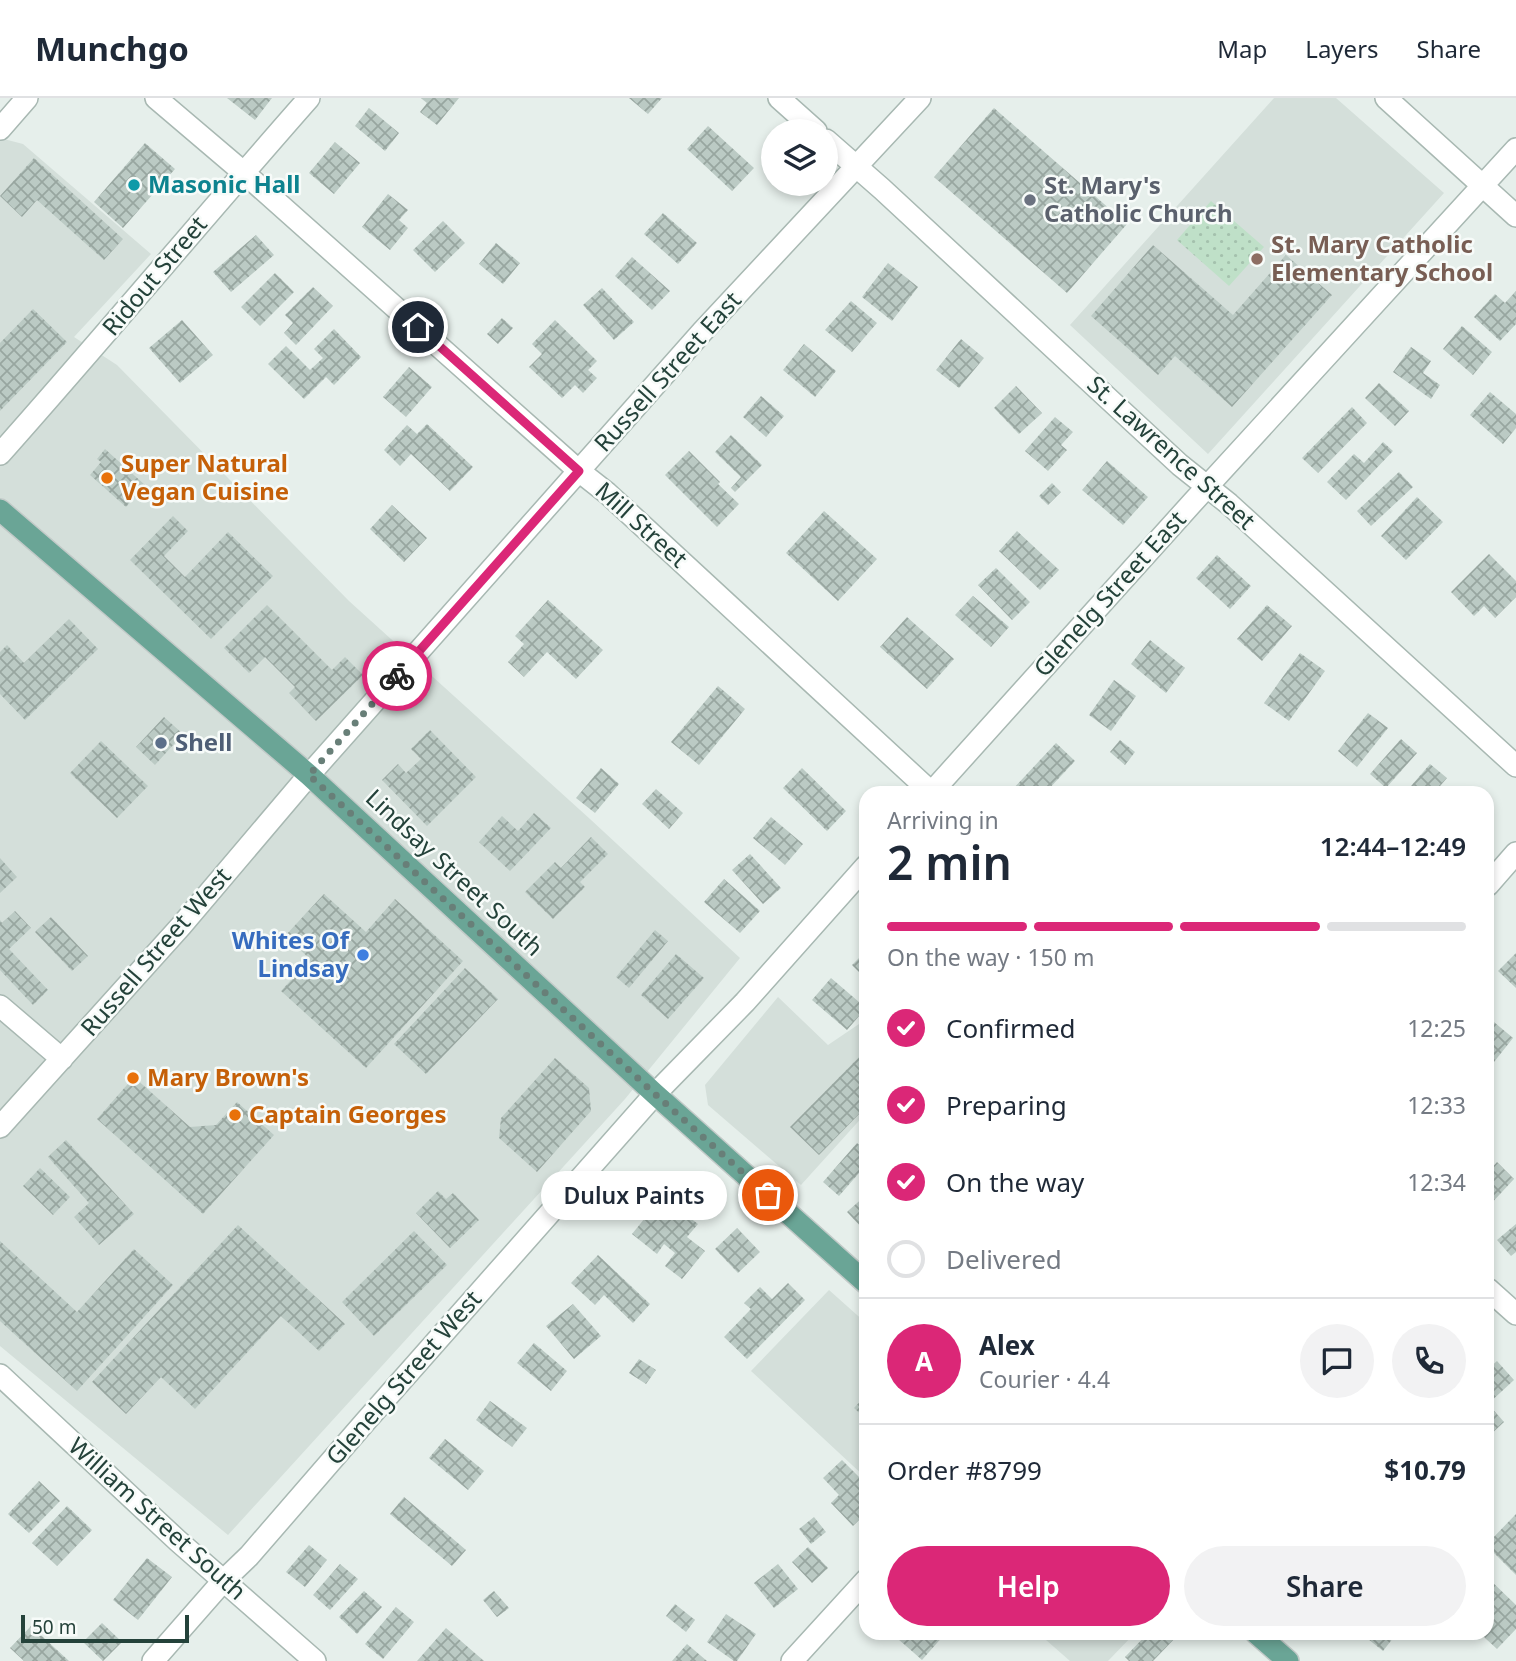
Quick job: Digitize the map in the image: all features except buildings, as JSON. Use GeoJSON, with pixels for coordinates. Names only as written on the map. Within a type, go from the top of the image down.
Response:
{"type":"FeatureCollection","features":[{"type":"Feature","properties":{"kind":"main road","name":"Lindsay Street South"},"geometry":{"type":"LineString","coordinates":[[0,510],[309,775],[655,1094],[859,1277]]}},
{"type":"Feature","properties":{"kind":"main road"},"geometry":{"type":"LineString","coordinates":[[1264,1640],[1288,1661]]}},
{"type":"Feature","properties":{"kind":"street"},"geometry":{"type":"LineString","coordinates":[[0,129],[27,98]]}},
{"type":"Feature","properties":{"kind":"street","name":"Mill Street"},"geometry":{"type":"LineString","coordinates":[[156,98],[607,493],[924,786]]}},
{"type":"Feature","properties":{"kind":"street","name":"Ridout Street"},"geometry":{"type":"LineString","coordinates":[[0,454],[309,98]]}},
{"type":"Feature","properties":{"kind":"street"},"geometry":{"type":"LineString","coordinates":[[779,98],[803,119]]}},
{"type":"Feature","properties":{"kind":"street","name":"Russell Street East"},"geometry":{"type":"LineString","coordinates":[[309,775],[702,332],[920,98]]}},
{"type":"Feature","properties":{"kind":"street"},"geometry":{"type":"LineString","coordinates":[[1386,98],[1516,216]]}},
{"type":"Feature","properties":{"kind":"street","name":"Glenelg Street East"},"geometry":{"type":"LineString","coordinates":[[938,786],[1516,149]]}},
{"type":"Feature","properties":{"kind":"street","name":"St. Lawrence Street"},"geometry":{"type":"LineString","coordinates":[[838,150],[1180,465],[1230,504],[1516,766]]}},
{"type":"Feature","properties":{"kind":"street","name":"Russell Street West"},"geometry":{"type":"LineString","coordinates":[[0,1127],[181,926],[309,775]]}},
{"type":"Feature","properties":{"kind":"street"},"geometry":{"type":"LineString","coordinates":[[1494,878],[1516,853]]}},
{"type":"Feature","properties":{"kind":"street"},"geometry":{"type":"LineString","coordinates":[[655,1094],[745,1002],[859,874]]}},
{"type":"Feature","properties":{"kind":"street"},"geometry":{"type":"LineString","coordinates":[[0,1006],[62,1059]]}},
{"type":"Feature","properties":{"kind":"street","name":"Glenelg Street West"},"geometry":{"type":"LineString","coordinates":[[153,1661],[224,1580],[249,1556],[655,1094]]}},
{"type":"Feature","properties":{"kind":"street"},"geometry":{"type":"LineString","coordinates":[[1494,1294],[1516,1314]]}},
{"type":"Feature","properties":{"kind":"street","name":"William Street South"},"geometry":{"type":"LineString","coordinates":[[0,1375],[178,1541],[315,1661]]}},
{"type":"Feature","properties":{"kind":"street"},"geometry":{"type":"LineString","coordinates":[[792,1661],[859,1588]]}},
{"type":"Feature","properties":{"kind":"shaded area","name":"St. Mary Catholic Elementary School"},"geometry":{"type":"Polygon","coordinates":[[[1274,98],[1336,98],[1444,193],[1208,454],[1070,325],[1274,98]]]}},
{"type":"Feature","properties":{"kind":"shaded area"},"geometry":{"type":"Polygon","coordinates":[[[0,138],[23,144],[151,254],[74,337],[117,365],[349,601],[740,958],[625,1099],[228,1535],[0,1346],[0,138]]]}},
{"type":"Feature","properties":{"kind":"shaded area"},"geometry":{"type":"Polygon","coordinates":[[[778,997],[828,1045],[859,1024],[859,1121],[801,1185],[708,1105],[705,1085],[778,997]]]}},
{"type":"Feature","properties":{"kind":"shaded area"},"geometry":{"type":"Polygon","coordinates":[[[829,1290],[859,1317],[859,1471],[751,1371],[829,1290]]]}},
{"type":"Feature","properties":{"kind":"shaded area"},"geometry":{"type":"Polygon","coordinates":[[[1046,1640],[1128,1640],[1108,1661],[1070,1661],[1046,1640]]]}},
{"type":"Feature","properties":{"kind":"green space"},"geometry":{"type":"Polygon","coordinates":[[[1211,201],[1264,247],[1229,286],[1177,240],[1211,201]]]}},
{"type":"Feature","properties":{"kind":"way so far"},"geometry":{"type":"LineString","coordinates":[[397,676],[309,775],[768,1195]]}},
{"type":"Feature","properties":{"kind":"place","name":"Masonic Hall"},"geometry":{"type":"Point","coordinates":[134,185]}},
{"type":"Feature","properties":{"kind":"place","name":"St. Mary's Catholic Church"},"geometry":{"type":"Point","coordinates":[1030,200]}},
{"type":"Feature","properties":{"kind":"place","name":"St. Mary Catholic Elementary School"},"geometry":{"type":"Point","coordinates":[1257,259]}},
{"type":"Feature","properties":{"kind":"place","name":"Super Natural Vegan Cuisine"},"geometry":{"type":"Point","coordinates":[107,478]}},
{"type":"Feature","properties":{"kind":"place","name":"Shell"},"geometry":{"type":"Point","coordinates":[161,743]}},
{"type":"Feature","properties":{"kind":"place","name":"Whites Of Lindsay"},"geometry":{"type":"Point","coordinates":[363,955]}},
{"type":"Feature","properties":{"kind":"place","name":"Mary Brown's"},"geometry":{"type":"Point","coordinates":[133,1078]}},
{"type":"Feature","properties":{"kind":"place","name":"Captain Georges"},"geometry":{"type":"Point","coordinates":[235,1115]}},
{"type":"Feature","properties":{"kind":"place","name":"Dulux Paints"},"geometry":{"type":"Point","coordinates":[768,1195]}},
{"type":"Feature","properties":{"kind":"route"},"geometry":{"type":"LineString","coordinates":[[397,676],[579,471],[418,327]]}}]}
